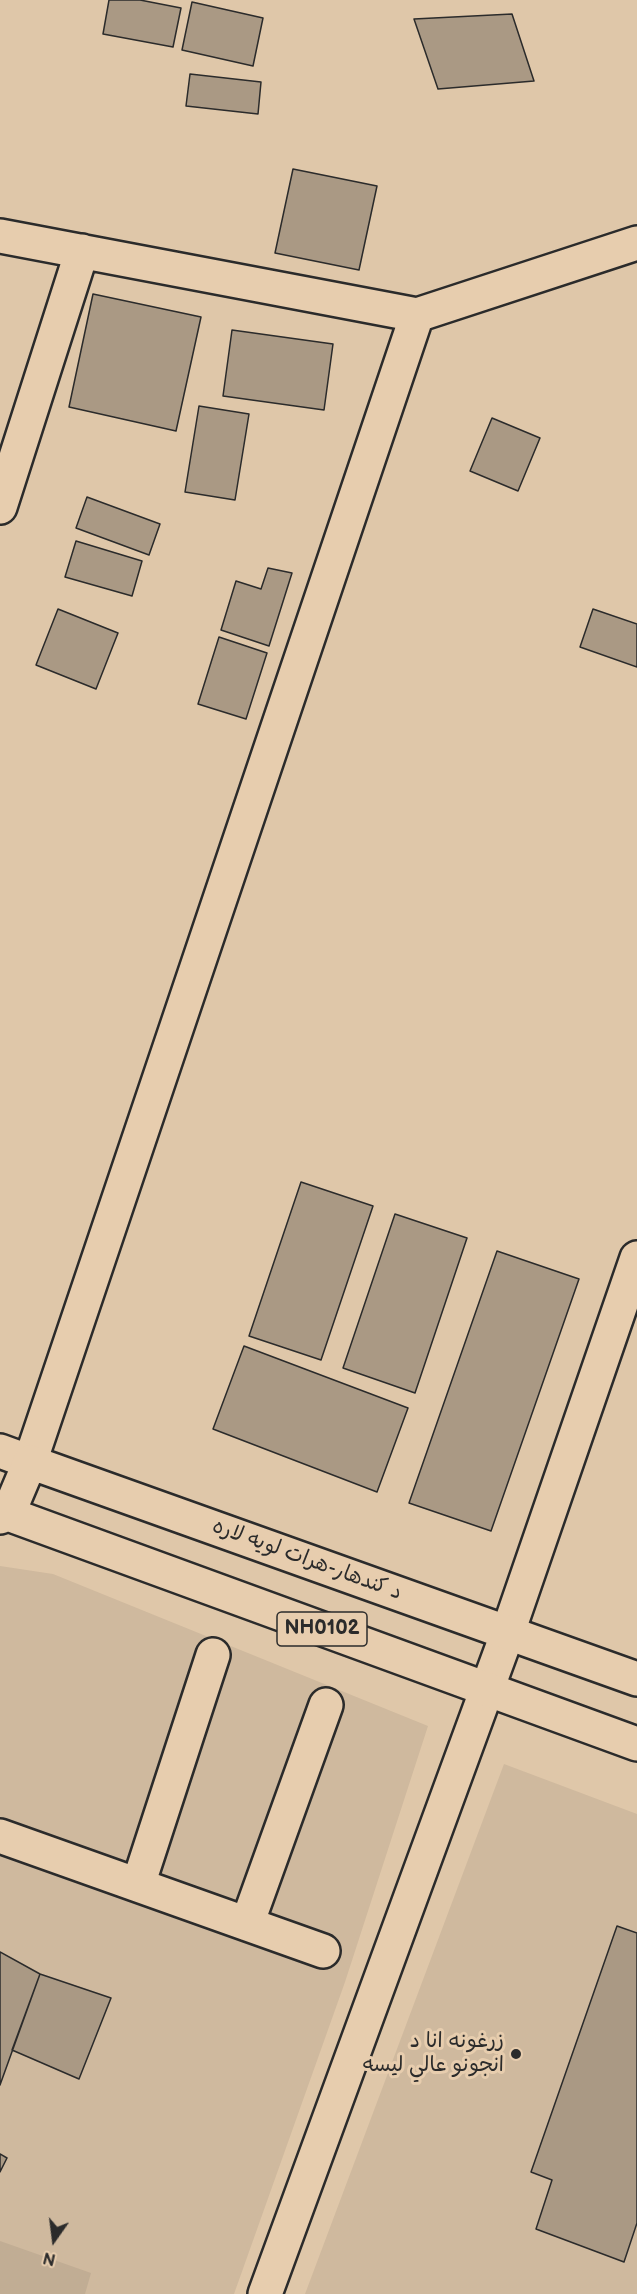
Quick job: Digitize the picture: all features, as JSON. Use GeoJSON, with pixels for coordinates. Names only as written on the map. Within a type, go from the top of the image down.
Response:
{"type":"FeatureCollection","features":[{"type":"Feature","properties":{"kind":"main road"},"geometry":{"type":"LineString","coordinates":[[0,236],[417,315],[637,243]]}},
{"type":"Feature","properties":{"kind":"main road"},"geometry":{"type":"LineString","coordinates":[[0,507],[82,252]]}},
{"type":"Feature","properties":{"kind":"main road"},"geometry":{"type":"LineString","coordinates":[[15,1456],[417,315]]}},
{"type":"Feature","properties":{"kind":"main road"},"geometry":{"type":"LineString","coordinates":[[266,2294],[508,1632],[637,1258]]}},
{"type":"Feature","properties":{"kind":"main road","name":"NH0102"},"geometry":{"type":"LineString","coordinates":[[15,1456],[3,1514],[637,1744]]}},
{"type":"Feature","properties":{"kind":"main road","name":"د کندهار-هرات لويه لاره"},"geometry":{"type":"LineString","coordinates":[[15,1456],[637,1678]]}},
{"type":"Feature","properties":{"kind":"main road"},"geometry":{"type":"LineString","coordinates":[[138,1885],[213,1655]]}},
{"type":"Feature","properties":{"kind":"main road"},"geometry":{"type":"LineString","coordinates":[[247,1924],[326,1705]]}},
{"type":"Feature","properties":{"kind":"main road"},"geometry":{"type":"LineString","coordinates":[[0,1836],[323,1951]]}},
{"type":"Feature","properties":{"kind":"shaded area"},"geometry":{"type":"Polygon","coordinates":[[[0,1566],[53,1574],[428,1726],[345,1982],[234,2294],[0,2294],[0,1566]]]}},
{"type":"Feature","properties":{"kind":"shaded area","name":"زرغونه انا د انجونو عالي لیسه"},"geometry":{"type":"Polygon","coordinates":[[[504,1764],[637,1814],[637,2294],[305,2294],[504,1764]]]}},
{"type":"Feature","properties":{"kind":"shaded area"},"geometry":{"type":"Polygon","coordinates":[[[0,2241],[91,2273],[85,2294],[0,2294],[0,2241]]]}},
{"type":"Feature","properties":{"kind":"building"},"geometry":{"type":"Polygon","coordinates":[[[109,0],[140,0],[181,8],[173,47],[103,34],[109,0]]]}},
{"type":"Feature","properties":{"kind":"building"},"geometry":{"type":"Polygon","coordinates":[[[192,2],[263,18],[253,66],[182,50],[192,2]]]}},
{"type":"Feature","properties":{"kind":"building"},"geometry":{"type":"Polygon","coordinates":[[[512,14],[534,81],[438,89],[414,19],[512,14]]]}},
{"type":"Feature","properties":{"kind":"building"},"geometry":{"type":"Polygon","coordinates":[[[190,74],[261,82],[258,114],[186,106],[190,74]]]}},
{"type":"Feature","properties":{"kind":"building"},"geometry":{"type":"Polygon","coordinates":[[[293,169],[377,186],[359,270],[275,253],[293,169]]]}},
{"type":"Feature","properties":{"kind":"building"},"geometry":{"type":"Polygon","coordinates":[[[93,294],[201,317],[176,431],[69,407],[93,294]]]}},
{"type":"Feature","properties":{"kind":"building"},"geometry":{"type":"Polygon","coordinates":[[[232,330],[333,344],[324,410],[223,396],[232,330]]]}},
{"type":"Feature","properties":{"kind":"building"},"geometry":{"type":"Polygon","coordinates":[[[199,406],[249,414],[235,500],[185,492],[199,406]]]}},
{"type":"Feature","properties":{"kind":"building"},"geometry":{"type":"Polygon","coordinates":[[[492,418],[540,438],[518,491],[470,471],[492,418]]]}},
{"type":"Feature","properties":{"kind":"building"},"geometry":{"type":"Polygon","coordinates":[[[87,497],[160,524],[149,555],[76,528],[87,497]]]}},
{"type":"Feature","properties":{"kind":"building"},"geometry":{"type":"Polygon","coordinates":[[[76,541],[142,561],[132,596],[65,577],[76,541]]]}},
{"type":"Feature","properties":{"kind":"building"},"geometry":{"type":"Polygon","coordinates":[[[268,568],[292,573],[269,646],[221,630],[236,581],[261,589],[268,568]]]}},
{"type":"Feature","properties":{"kind":"building"},"geometry":{"type":"Polygon","coordinates":[[[58,609],[118,633],[96,689],[36,665],[58,609]]]}},
{"type":"Feature","properties":{"kind":"building"},"geometry":{"type":"Polygon","coordinates":[[[593,609],[637,624],[637,667],[580,647],[593,609]]]}},
{"type":"Feature","properties":{"kind":"building"},"geometry":{"type":"Polygon","coordinates":[[[219,637],[267,653],[246,719],[198,704],[219,637]]]}},
{"type":"Feature","properties":{"kind":"building"},"geometry":{"type":"Polygon","coordinates":[[[301,1182],[373,1206],[321,1360],[249,1336],[301,1182]]]}},
{"type":"Feature","properties":{"kind":"building"},"geometry":{"type":"Polygon","coordinates":[[[395,1214],[467,1238],[415,1393],[343,1368],[395,1214]]]}},
{"type":"Feature","properties":{"kind":"building"},"geometry":{"type":"Polygon","coordinates":[[[497,1251],[579,1279],[491,1531],[409,1503],[497,1251]]]}},
{"type":"Feature","properties":{"kind":"building"},"geometry":{"type":"Polygon","coordinates":[[[244,1346],[408,1408],[377,1492],[213,1429],[244,1346]]]}},
{"type":"Feature","properties":{"kind":"building"},"geometry":{"type":"Polygon","coordinates":[[[617,1926],[637,1933],[637,2223],[624,2262],[536,2229],[552,2180],[531,2172],[617,1926]]]}},
{"type":"Feature","properties":{"kind":"building"},"geometry":{"type":"Polygon","coordinates":[[[0,1952],[40,1974],[0,2085],[0,1952]]]}},
{"type":"Feature","properties":{"kind":"building"},"geometry":{"type":"Polygon","coordinates":[[[40,1974],[111,1998],[79,2079],[12,2050],[40,1974]]]}},
{"type":"Feature","properties":{"kind":"building"},"geometry":{"type":"Polygon","coordinates":[[[0,2154],[7,2158],[0,2172],[0,2154]]]}},
{"type":"Feature","properties":{"kind":"place","name":"زرغونه انا د انجونو عالي لیسه"},"geometry":{"type":"Point","coordinates":[516,2054]}}]}
